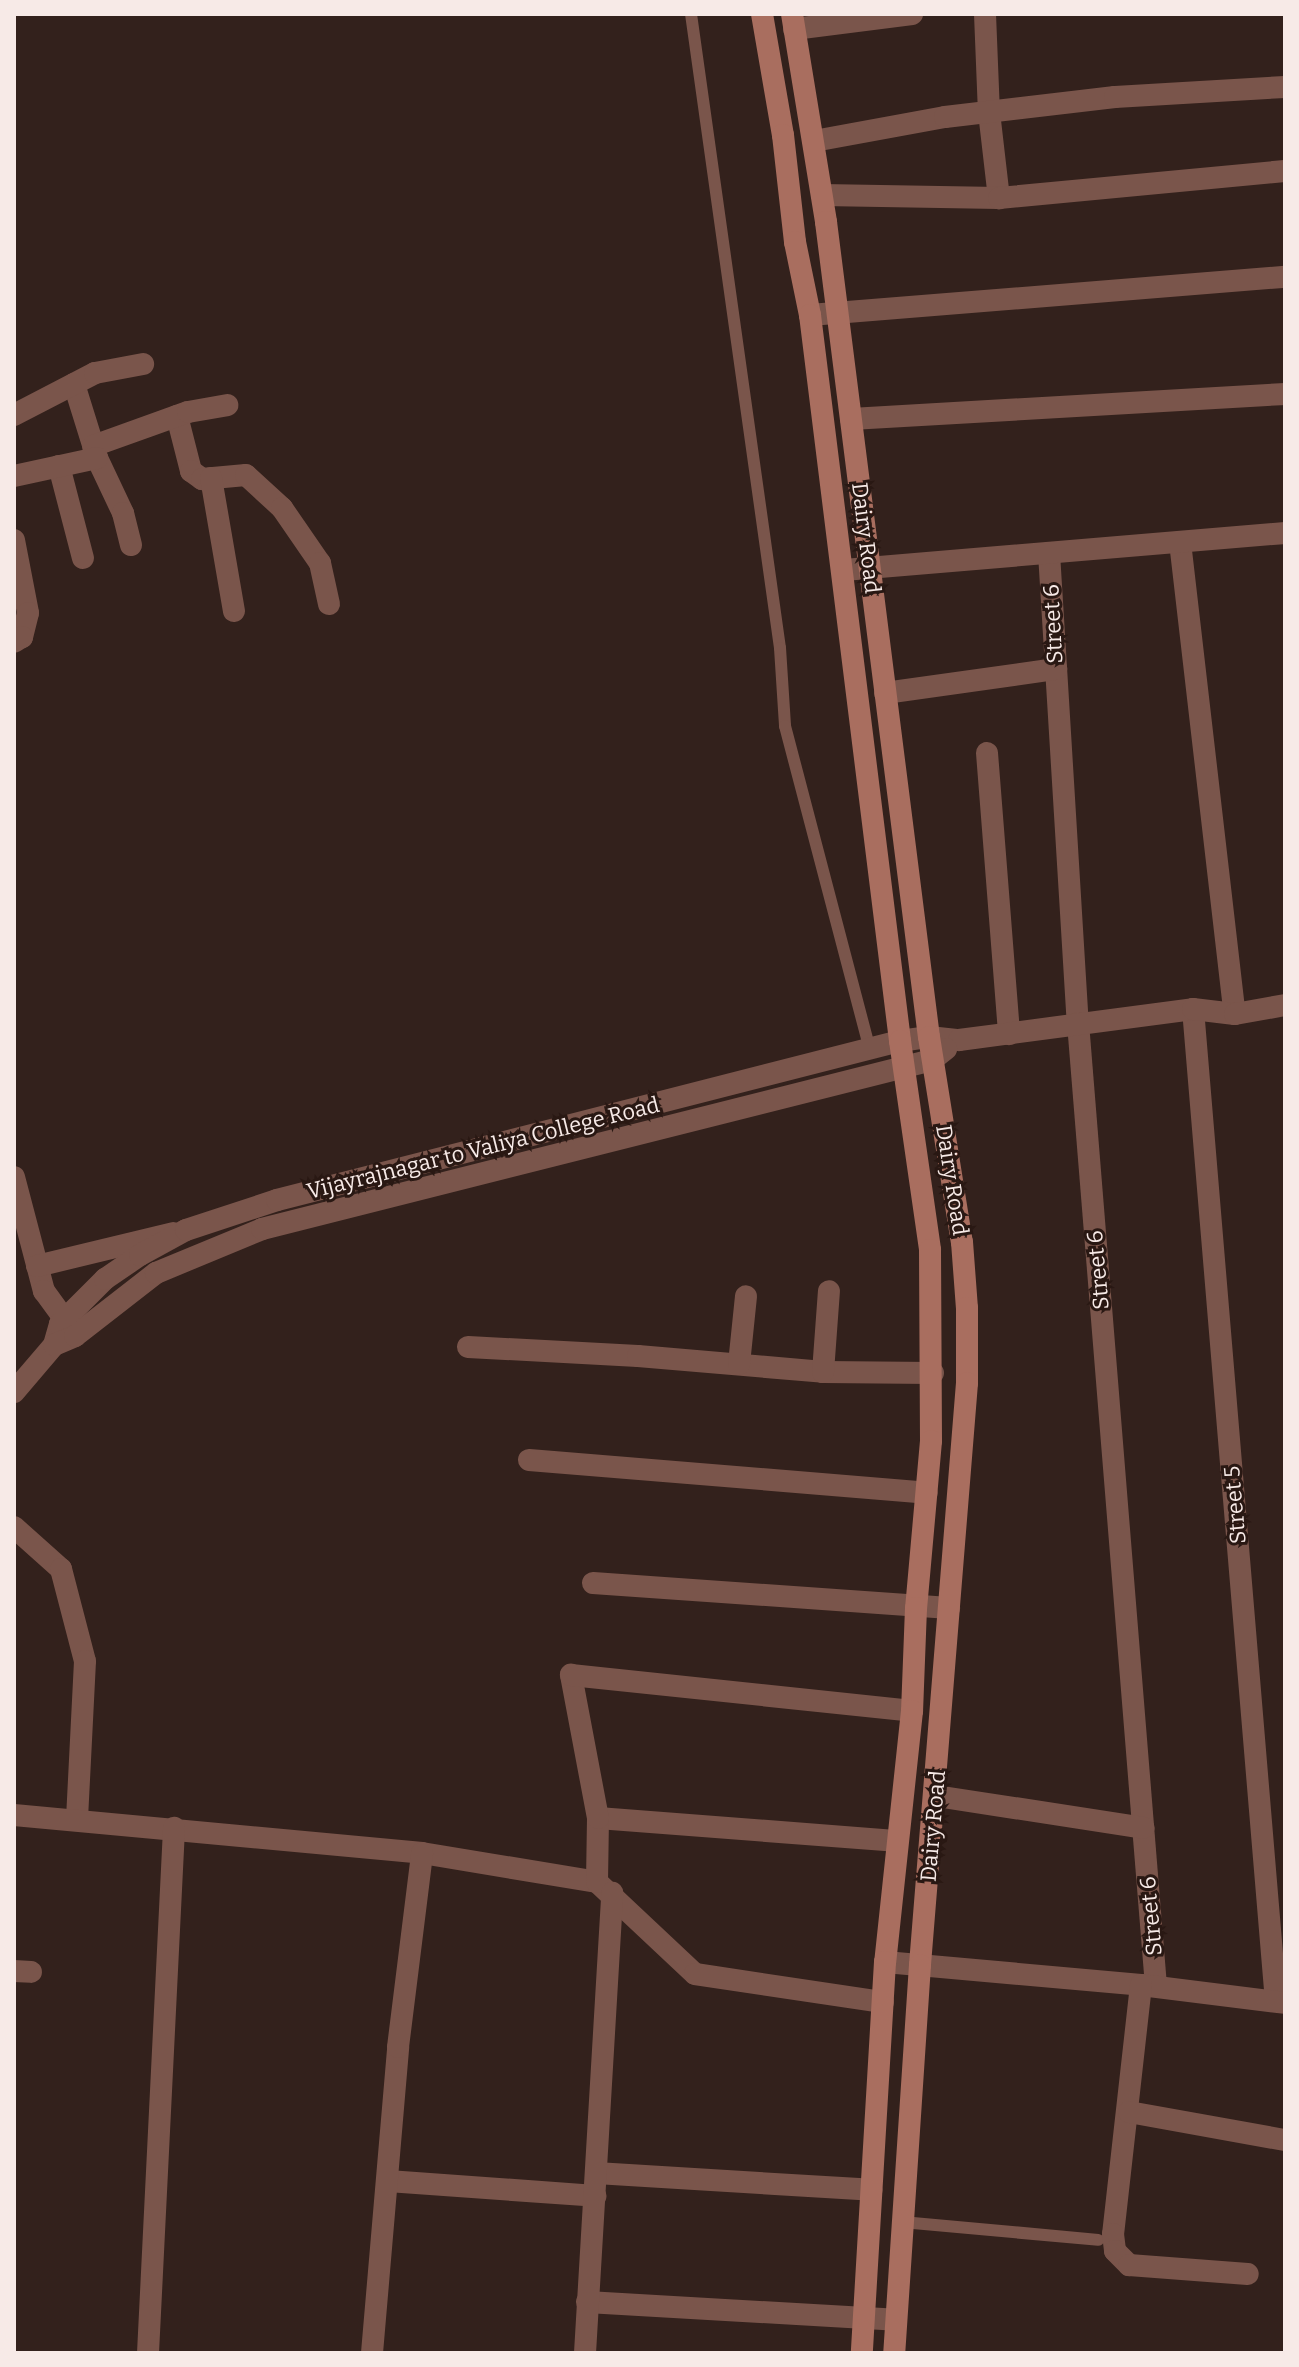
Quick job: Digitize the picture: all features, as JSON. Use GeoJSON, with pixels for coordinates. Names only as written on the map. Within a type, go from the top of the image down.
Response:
{"type":"FeatureCollection","features":[{"type":"Feature","properties":{"kind":"main road","name":"Dairy Road"},"geometry":{"type":"LineString","coordinates":[[762,14],[783,135],[795,242],[810,315],[903,1065],[930,1250],[933,1373],[927,1493],[916,1608],[912,1711],[895,1841],[885,1962],[862,2353]]}},
{"type":"Feature","properties":{"kind":"main road","name":"Dairy Road"},"geometry":{"type":"LineString","coordinates":[[793,21],[822,195],[932,1060],[962,1242],[967,1308],[967,1383],[920,1965],[894,2353]]}},
{"type":"Feature","properties":{"kind":"street"},"geometry":{"type":"LineString","coordinates":[[793,21],[912,14]]}},
{"type":"Feature","properties":{"kind":"street"},"geometry":{"type":"LineString","coordinates":[[985,14],[989,112],[999,198]]}},
{"type":"Feature","properties":{"kind":"street"},"geometry":{"type":"LineString","coordinates":[[814,141],[989,112],[1115,97],[1285,87]]}},
{"type":"Feature","properties":{"kind":"street"},"geometry":{"type":"LineString","coordinates":[[822,195],[999,198],[1285,171]]}},
{"type":"Feature","properties":{"kind":"street"},"geometry":{"type":"LineString","coordinates":[[810,315],[1285,277]]}},
{"type":"Feature","properties":{"kind":"street"},"geometry":{"type":"LineString","coordinates":[[14,415],[95,373],[143,364]]}},
{"type":"Feature","properties":{"kind":"street"},"geometry":{"type":"LineString","coordinates":[[74,384],[95,452],[123,513],[131,545]]}},
{"type":"Feature","properties":{"kind":"street"},"geometry":{"type":"LineString","coordinates":[[851,419],[1285,394]]}},
{"type":"Feature","properties":{"kind":"street"},"geometry":{"type":"LineString","coordinates":[[14,476],[59,466],[177,416],[227,405]]}},
{"type":"Feature","properties":{"kind":"street"},"geometry":{"type":"LineString","coordinates":[[177,416],[191,471],[202,479],[246,475],[282,508],[320,563],[329,604]]}},
{"type":"Feature","properties":{"kind":"street"},"geometry":{"type":"LineString","coordinates":[[59,466],[83,558]]}},
{"type":"Feature","properties":{"kind":"street"},"geometry":{"type":"LineString","coordinates":[[211,478],[234,611]]}},
{"type":"Feature","properties":{"kind":"street"},"geometry":{"type":"LineString","coordinates":[[844,570],[1285,533]]}},
{"type":"Feature","properties":{"kind":"street"},"geometry":{"type":"LineString","coordinates":[[14,540],[28,613],[22,637],[14,642]]}},
{"type":"Feature","properties":{"kind":"street"},"geometry":{"type":"LineString","coordinates":[[1180,542],[1235,1014]]}},
{"type":"Feature","properties":{"kind":"street","name":"Street 6"},"geometry":{"type":"LineString","coordinates":[[1049,553],[1078,1023],[1144,1828],[1149,1986],[1113,2234],[1115,2251],[1121,2261],[1129,2265],[1248,2274]]}},
{"type":"Feature","properties":{"kind":"street"},"geometry":{"type":"LineString","coordinates":[[885,693],[1056,669]]}},
{"type":"Feature","properties":{"kind":"street"},"geometry":{"type":"LineString","coordinates":[[987,753],[1009,1034]]}},
{"type":"Feature","properties":{"kind":"street","name":"Vijayrajnagar to Valiya College Road"},"geometry":{"type":"LineString","coordinates":[[54,1345],[57,1330],[105,1279],[186,1230],[277,1200],[900,1041],[929,1037],[959,1040],[1193,1009],[1235,1014],[1285,1005]]}},
{"type":"Feature","properties":{"kind":"street","name":"Street 5"},"geometry":{"type":"LineString","coordinates":[[1193,1009],[1280,2002]]}},
{"type":"Feature","properties":{"kind":"street","name":"Vijayrajnagar to Valiya College Road"},"geometry":{"type":"LineString","coordinates":[[14,1392],[54,1345],[75,1336],[156,1273],[262,1229],[932,1060],[959,1040]]}},
{"type":"Feature","properties":{"kind":"street"},"geometry":{"type":"LineString","coordinates":[[14,1177],[44,1291],[65,1320]]}},
{"type":"Feature","properties":{"kind":"street"},"geometry":{"type":"LineString","coordinates":[[37,1266],[186,1230]]}},
{"type":"Feature","properties":{"kind":"street"},"geometry":{"type":"LineString","coordinates":[[823,1372],[829,1291]]}},
{"type":"Feature","properties":{"kind":"street"},"geometry":{"type":"LineString","coordinates":[[739,1364],[746,1296]]}},
{"type":"Feature","properties":{"kind":"street"},"geometry":{"type":"LineString","coordinates":[[468,1347],[823,1372],[933,1373]]}},
{"type":"Feature","properties":{"kind":"street"},"geometry":{"type":"LineString","coordinates":[[529,1460],[927,1493]]}},
{"type":"Feature","properties":{"kind":"street"},"geometry":{"type":"LineString","coordinates":[[14,1527],[61,1569],[85,1661],[77,1820]]}},
{"type":"Feature","properties":{"kind":"street"},"geometry":{"type":"LineString","coordinates":[[593,1583],[949,1608]]}},
{"type":"Feature","properties":{"kind":"street"},"geometry":{"type":"LineString","coordinates":[[585,2353],[595,2184],[605,1888],[598,1818],[571,1675],[912,1711]]}},
{"type":"Feature","properties":{"kind":"street"},"geometry":{"type":"LineString","coordinates":[[936,1796],[1144,1828]]}},
{"type":"Feature","properties":{"kind":"street"},"geometry":{"type":"LineString","coordinates":[[14,1815],[422,1853],[605,1888],[695,1974],[883,2002]]}},
{"type":"Feature","properties":{"kind":"street"},"geometry":{"type":"LineString","coordinates":[[598,1818],[895,1841]]}},
{"type":"Feature","properties":{"kind":"street"},"geometry":{"type":"LineString","coordinates":[[148,2353],[174,1828]]}},
{"type":"Feature","properties":{"kind":"street"},"geometry":{"type":"LineString","coordinates":[[372,2353],[398,2047],[422,1853]]}},
{"type":"Feature","properties":{"kind":"street"},"geometry":{"type":"LineString","coordinates":[[885,1962],[1149,1986],[1280,2002]]}},
{"type":"Feature","properties":{"kind":"street"},"geometry":{"type":"LineString","coordinates":[[1129,2112],[1285,2140]]}},
{"type":"Feature","properties":{"kind":"street"},"geometry":{"type":"LineString","coordinates":[[388,2181],[871,2190]]}},
{"type":"Feature","properties":{"kind":"street"},"geometry":{"type":"LineString","coordinates":[[587,2302],[895,2320]]}},
{"type":"Feature","properties":{"kind":"lane"},"geometry":{"type":"LineString","coordinates":[[691,14],[780,648],[785,726],[870,1049]]}},
{"type":"Feature","properties":{"kind":"lane"},"geometry":{"type":"LineString","coordinates":[[902,2222],[1098,2240]]}}]}
